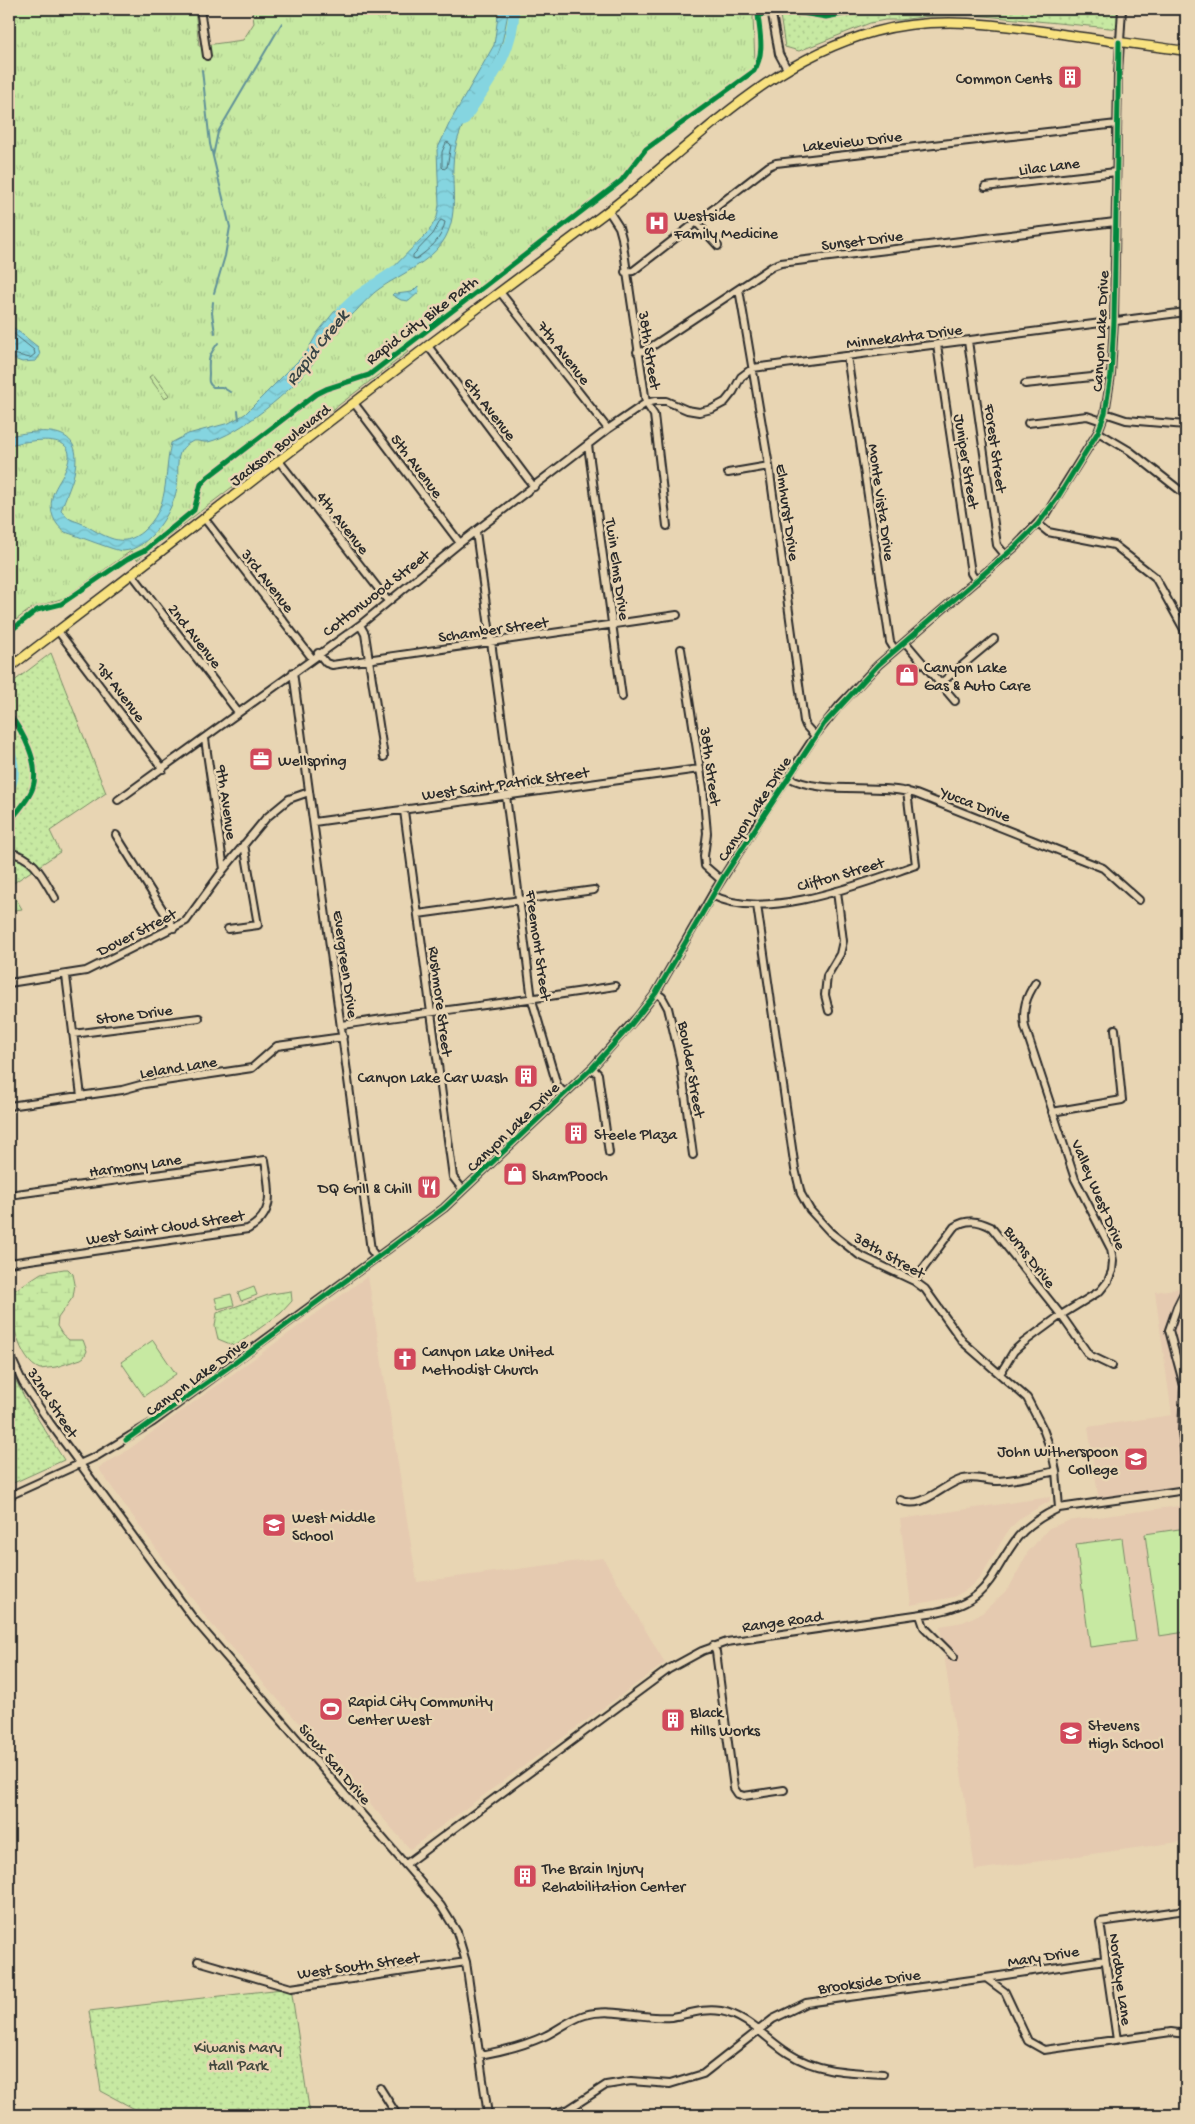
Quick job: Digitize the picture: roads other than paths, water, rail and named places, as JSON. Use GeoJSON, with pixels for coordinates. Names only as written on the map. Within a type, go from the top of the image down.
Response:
{"type":"FeatureCollection","features":[{"type":"Feature","properties":{"kind":"main road","name":"Jackson Boulevard"},"geometry":{"type":"LineString","coordinates":[[9,668],[608,210],[724,113],[787,69],[832,47],[875,31],[921,24],[985,24],[1186,51]]}},
{"type":"Feature","properties":{"kind":"street"},"geometry":{"type":"LineString","coordinates":[[200,9],[207,56]]}},
{"type":"Feature","properties":{"kind":"street"},"geometry":{"type":"LineString","coordinates":[[771,9],[779,54],[787,69]]}},
{"type":"Feature","properties":{"kind":"street","name":"Canyon Lake Drive"},"geometry":{"type":"LineString","coordinates":[[9,1496],[80,1465],[153,1422],[444,1208],[592,1068],[630,1026],[656,993],[721,880],[815,736],[855,688],[895,650],[1006,556],[1038,524],[1058,497],[1098,432],[1105,413],[1111,375],[1114,321],[1119,42],[1122,9]]}},
{"type":"Feature","properties":{"kind":"street","name":"Lakeview Drive"},"geometry":{"type":"LineString","coordinates":[[626,272],[633,271],[769,166],[776,163],[1117,124]]}},
{"type":"Feature","properties":{"kind":"street","name":"Lilac Lane"},"geometry":{"type":"LineString","coordinates":[[985,187],[1116,172]]}},
{"type":"Feature","properties":{"kind":"street","name":"38th Street"},"geometry":{"type":"LineString","coordinates":[[608,210],[619,227],[646,403],[654,416],[667,526]]}},
{"type":"Feature","properties":{"kind":"street","name":"Sunset Drive"},"geometry":{"type":"LineString","coordinates":[[637,352],[644,351],[773,266],[781,263],[1115,222]]}},
{"type":"Feature","properties":{"kind":"street"},"geometry":{"type":"LineString","coordinates":[[697,223],[718,246]]}},
{"type":"Feature","properties":{"kind":"street","name":"Elmhurst Drive"},"geometry":{"type":"LineString","coordinates":[[739,289],[769,466],[804,721],[815,736]]}},
{"type":"Feature","properties":{"kind":"street","name":"7th Avenue"},"geometry":{"type":"LineString","coordinates":[[500,292],[608,429]]}},
{"type":"Feature","properties":{"kind":"street","name":"Minnekahta Drive"},"geometry":{"type":"LineString","coordinates":[[753,368],[1186,312]]}},
{"type":"Feature","properties":{"kind":"street","name":"Forest Street"},"geometry":{"type":"LineString","coordinates":[[968,341],[997,545],[1006,556]]}},
{"type":"Feature","properties":{"kind":"street","name":"Juniper Street"},"geometry":{"type":"LineString","coordinates":[[937,345],[971,573],[976,581]]}},
{"type":"Feature","properties":{"kind":"street","name":"6th Avenue"},"geometry":{"type":"LineString","coordinates":[[428,346],[534,487]]}},
{"type":"Feature","properties":{"kind":"street","name":"Monte Vista Drive"},"geometry":{"type":"LineString","coordinates":[[847,356],[890,642],[895,650]]}},
{"type":"Feature","properties":{"kind":"street"},"geometry":{"type":"LineString","coordinates":[[646,403],[666,401],[687,410],[699,412],[712,410],[725,402],[733,392],[740,377],[753,368]]}},
{"type":"Feature","properties":{"kind":"street"},"geometry":{"type":"LineString","coordinates":[[1025,384],[1111,375]]}},
{"type":"Feature","properties":{"kind":"street","name":"5th Avenue"},"geometry":{"type":"LineString","coordinates":[[354,403],[460,543]]}},
{"type":"Feature","properties":{"kind":"street","name":"Cottonwood Street"},"geometry":{"type":"LineString","coordinates":[[118,800],[163,769],[318,653],[360,625],[460,543],[608,429],[646,403]]}},
{"type":"Feature","properties":{"kind":"street"},"geometry":{"type":"LineString","coordinates":[[1105,413],[1126,420],[1186,425]]}},
{"type":"Feature","properties":{"kind":"street"},"geometry":{"type":"LineString","coordinates":[[1028,423],[1087,416],[1102,422]]}},
{"type":"Feature","properties":{"kind":"street"},"geometry":{"type":"LineString","coordinates":[[1098,432],[1130,451],[1186,495]]}},
{"type":"Feature","properties":{"kind":"street","name":"Twin Elms Drive"},"geometry":{"type":"LineString","coordinates":[[588,445],[622,697]]}},
{"type":"Feature","properties":{"kind":"street","name":"4th Avenue"},"geometry":{"type":"LineString","coordinates":[[279,461],[388,601]]}},
{"type":"Feature","properties":{"kind":"street"},"geometry":{"type":"LineString","coordinates":[[728,473],[769,466]]}},
{"type":"Feature","properties":{"kind":"street","name":"3rd Avenue"},"geometry":{"type":"LineString","coordinates":[[204,518],[312,658]]}},
{"type":"Feature","properties":{"kind":"street"},"geometry":{"type":"LineString","coordinates":[[1038,524],[1048,532],[1114,545],[1155,577],[1186,633]]}},
{"type":"Feature","properties":{"kind":"street","name":"Freemont Street"},"geometry":{"type":"LineString","coordinates":[[476,532],[509,795],[532,1000],[557,1084],[564,1093]]}},
{"type":"Feature","properties":{"kind":"street","name":"2nd Avenue"},"geometry":{"type":"LineString","coordinates":[[132,574],[238,712]]}},
{"type":"Feature","properties":{"kind":"street","name":"Schamber Street"},"geometry":{"type":"LineString","coordinates":[[318,653],[332,666],[369,659],[677,615]]}},
{"type":"Feature","properties":{"kind":"street"},"geometry":{"type":"LineString","coordinates":[[360,625],[365,634],[384,757]]}},
{"type":"Feature","properties":{"kind":"street","name":"1st Avenue"},"geometry":{"type":"LineString","coordinates":[[58,631],[163,769]]}},
{"type":"Feature","properties":{"kind":"street"},"geometry":{"type":"LineString","coordinates":[[941,683],[994,639]]}},
{"type":"Feature","properties":{"kind":"street"},"geometry":{"type":"LineString","coordinates":[[905,642],[955,701]]}},
{"type":"Feature","properties":{"kind":"street","name":"38th Street"},"geometry":{"type":"LineString","coordinates":[[682,649],[700,769],[707,833],[705,866],[721,880]]}},
{"type":"Feature","properties":{"kind":"street","name":"Evergreen Drive"},"geometry":{"type":"LineString","coordinates":[[293,672],[371,1250],[378,1258]]}},
{"type":"Feature","properties":{"kind":"street","name":"9th Avenue"},"geometry":{"type":"LineString","coordinates":[[205,738],[224,869]]}},
{"type":"Feature","properties":{"kind":"street","name":"West Saint Patrick Street"},"geometry":{"type":"LineString","coordinates":[[314,822],[700,769]]}},
{"type":"Feature","properties":{"kind":"street","name":"Yucca Drive"},"geometry":{"type":"LineString","coordinates":[[788,777],[807,785],[907,791],[1103,868],[1139,900]]}},
{"type":"Feature","properties":{"kind":"street","name":"Clifton Street"},"geometry":{"type":"LineString","coordinates":[[712,895],[719,899],[757,905],[812,898],[916,865],[907,791]]}},
{"type":"Feature","properties":{"kind":"street","name":"Dover Street"},"geometry":{"type":"LineString","coordinates":[[9,983],[66,976],[86,971],[186,922],[224,869],[277,808],[289,799],[309,792]]}},
{"type":"Feature","properties":{"kind":"street","name":"Rushmore Street"},"geometry":{"type":"LineString","coordinates":[[404,811],[429,1012],[453,1177],[463,1190]]}},
{"type":"Feature","properties":{"kind":"street"},"geometry":{"type":"LineString","coordinates":[[116,835],[174,928]]}},
{"type":"Feature","properties":{"kind":"street"},"geometry":{"type":"LineString","coordinates":[[228,929],[258,924],[244,844]]}},
{"type":"Feature","properties":{"kind":"street"},"geometry":{"type":"LineString","coordinates":[[9,853],[20,854],[27,858],[44,878],[55,898]]}},
{"type":"Feature","properties":{"kind":"street"},"geometry":{"type":"LineString","coordinates":[[418,914],[594,890]]}},
{"type":"Feature","properties":{"kind":"street"},"geometry":{"type":"LineString","coordinates":[[829,1011],[825,996],[827,976],[840,954],[843,941],[837,891]]}},
{"type":"Feature","properties":{"kind":"street","name":"38th Street"},"geometry":{"type":"LineString","coordinates":[[757,905],[795,1168],[801,1194],[810,1210],[842,1243],[859,1255],[914,1281],[934,1300],[945,1319],[963,1342],[1027,1398],[1043,1429],[1056,1471],[1059,1508]]}},
{"type":"Feature","properties":{"kind":"street"},"geometry":{"type":"LineString","coordinates":[[66,976],[81,1096]]}},
{"type":"Feature","properties":{"kind":"street","name":"Valley West Drive"},"geometry":{"type":"LineString","coordinates":[[1000,1374],[1014,1352],[1023,1343],[1061,1315],[1100,1291],[1108,1281],[1113,1261],[1111,1249],[1075,1179],[1028,1040],[1023,1016],[1027,996],[1036,982]]}},
{"type":"Feature","properties":{"kind":"street"},"geometry":{"type":"LineString","coordinates":[[342,1025],[429,1012],[532,1000],[615,986]]}},
{"type":"Feature","properties":{"kind":"street","name":"Boulder Street"},"geometry":{"type":"LineString","coordinates":[[656,993],[662,997],[668,1008],[680,1058],[693,1155]]}},
{"type":"Feature","properties":{"kind":"street","name":"Stone Drive"},"geometry":{"type":"LineString","coordinates":[[73,1034],[199,1018]]}},
{"type":"Feature","properties":{"kind":"street"},"geometry":{"type":"LineString","coordinates":[[1052,1112],[1122,1100],[1114,1029]]}},
{"type":"Feature","properties":{"kind":"street","name":"Leland Lane"},"geometry":{"type":"LineString","coordinates":[[9,1106],[122,1090],[144,1084],[252,1068],[276,1046],[343,1037]]}},
{"type":"Feature","properties":{"kind":"street"},"geometry":{"type":"LineString","coordinates":[[592,1068],[598,1074],[608,1153]]}},
{"type":"Feature","properties":{"kind":"street","name":"Harmony Lane"},"geometry":{"type":"LineString","coordinates":[[9,1196],[265,1160]]}},
{"type":"Feature","properties":{"kind":"street","name":"West Saint Cloud Street"},"geometry":{"type":"LineString","coordinates":[[9,1263],[248,1228],[258,1223],[266,1214],[269,1191],[265,1160]]}},
{"type":"Feature","properties":{"kind":"street","name":"Burns Drive"},"geometry":{"type":"LineString","coordinates":[[914,1281],[954,1227],[963,1221],[982,1222],[991,1226],[1061,1315],[1089,1355],[1112,1366]]}},
{"type":"Feature","properties":{"kind":"street"},"geometry":{"type":"LineString","coordinates":[[1186,1290],[1177,1307],[1169,1330],[1184,1386],[1182,1432],[1186,1465]]}},
{"type":"Feature","properties":{"kind":"street","name":"32nd Street"},"geometry":{"type":"LineString","coordinates":[[9,1353],[28,1391],[80,1465]]}},
{"type":"Feature","properties":{"kind":"street","name":"Sioux San Drive"},"geometry":{"type":"LineString","coordinates":[[80,1465],[194,1618],[406,1864],[452,1922],[461,1941],[466,1962],[488,2115]]}},
{"type":"Feature","properties":{"kind":"street"},"geometry":{"type":"LineString","coordinates":[[900,1500],[906,1503],[918,1503],[963,1479],[978,1478],[999,1481],[1056,1471]]}},
{"type":"Feature","properties":{"kind":"street","name":"Range Road"},"geometry":{"type":"LineString","coordinates":[[406,1864],[690,1656],[713,1646],[749,1638],[920,1615],[956,1608],[976,1596],[993,1578],[1024,1530],[1049,1512],[1059,1508],[1186,1490]]}},
{"type":"Feature","properties":{"kind":"street"},"geometry":{"type":"LineString","coordinates":[[920,1615],[924,1627],[954,1656]]}},
{"type":"Feature","properties":{"kind":"street"},"geometry":{"type":"LineString","coordinates":[[713,1646],[716,1652],[734,1788],[738,1794],[744,1796],[784,1790]]}},
{"type":"Feature","properties":{"kind":"street","name":"Nordbye Lane"},"geometry":{"type":"LineString","coordinates":[[1117,2040],[1100,1922],[1186,1910]]}},
{"type":"Feature","properties":{"kind":"street","name":"Mary Drive"},"geometry":{"type":"LineString","coordinates":[[986,1978],[1105,1960]]}},
{"type":"Feature","properties":{"kind":"street","name":"West South Street"},"geometry":{"type":"LineString","coordinates":[[198,1961],[291,1988],[466,1962]]}},
{"type":"Feature","properties":{"kind":"street"},"geometry":{"type":"LineString","coordinates":[[986,1978],[1005,1992],[1028,2041],[1044,2050],[1171,2032],[1186,2034]]}},
{"type":"Feature","properties":{"kind":"street","name":"Brookside Drive"},"geometry":{"type":"LineString","coordinates":[[549,2115],[568,2109],[606,2085],[631,2082],[670,2084],[703,2074],[743,2045],[758,2030],[773,2019],[806,2002],[986,1978]]}},
{"type":"Feature","properties":{"kind":"street"},"geometry":{"type":"LineString","coordinates":[[480,2055],[512,2049],[546,2036],[585,2015],[613,2012],[645,2018],[672,2017],[703,2010],[720,2011],[735,2015],[758,2030],[788,2054],[816,2067],[838,2072],[883,2074]]}},
{"type":"Feature","properties":{"kind":"street"},"geometry":{"type":"LineString","coordinates":[[380,2088],[397,2115]]}},
{"type":"Feature","properties":{"kind":"water"},"geometry":{"type":"Polygon","coordinates":[[[499,9],[509,9],[500,49],[458,137],[453,160],[453,212],[448,232],[443,242],[418,265],[379,289],[339,326],[329,330],[323,337],[313,363],[280,398],[265,410],[221,438],[206,442],[193,441],[184,447],[179,457],[177,487],[171,507],[159,527],[142,544],[133,549],[123,551],[104,546],[61,529],[53,517],[51,503],[54,491],[65,471],[69,458],[68,449],[62,443],[42,440],[9,445],[9,436],[45,432],[56,433],[66,437],[72,444],[76,454],[75,469],[61,510],[71,519],[113,539],[127,540],[142,532],[158,512],[162,502],[171,443],[188,434],[229,423],[245,414],[306,353],[318,332],[334,312],[374,287],[429,231],[437,217],[439,205],[437,150],[450,122],[494,45],[499,9]]]}},
{"type":"Feature","properties":{"kind":"water"},"geometry":{"type":"Polygon","coordinates":[[[418,286],[419,292],[409,301],[401,300],[392,295],[394,293],[412,292],[418,286]]]}},
{"type":"Feature","properties":{"kind":"water"},"geometry":{"type":"Polygon","coordinates":[[[9,324],[38,347],[40,355],[36,361],[22,362],[9,357],[9,324]]]}},
{"type":"Feature","properties":{"kind":"waterway","name":"Rapid Creek"},"geometry":{"type":"LineString","coordinates":[[463,121],[504,55],[513,26],[514,9]]}},
{"type":"Feature","properties":{"kind":"waterway"},"geometry":{"type":"LineString","coordinates":[[213,156],[218,132],[282,23]]}},
{"type":"Feature","properties":{"kind":"waterway"},"geometry":{"type":"LineString","coordinates":[[202,70],[210,144],[230,227],[225,256],[214,293]]}},
{"type":"Feature","properties":{"kind":"waterway","name":"Rapid Creek"},"geometry":{"type":"LineString","coordinates":[[342,311],[359,295],[395,271]]}},
{"type":"Feature","properties":{"kind":"waterway"},"geometry":{"type":"LineString","coordinates":[[213,302],[212,313],[215,333]]}},
{"type":"Feature","properties":{"kind":"waterway"},"geometry":{"type":"LineString","coordinates":[[218,343],[210,357],[209,382],[213,387],[222,387],[230,392]]}},
{"type":"Feature","properties":{"kind":"waterway"},"geometry":{"type":"LineString","coordinates":[[238,411],[239,419]]}},
{"type":"Feature","properties":{"kind":"waterway","name":"Rapid Creek"},"geometry":{"type":"LineString","coordinates":[[9,750],[13,770],[9,789]]}},
{"type":"Feature","properties":{"kind":"place","name":"Common Cents"},"geometry":{"type":"Point","coordinates":[1070,77]}},
{"type":"Feature","properties":{"kind":"place","name":"Westside Family Medicine"},"geometry":{"type":"Point","coordinates":[657,223]}},
{"type":"Feature","properties":{"kind":"place","name":"Canyon Lake Gas & Auto Care"},"geometry":{"type":"Point","coordinates":[907,675]}},
{"type":"Feature","properties":{"kind":"place","name":"Wellspring"},"geometry":{"type":"Point","coordinates":[261,759]}},
{"type":"Feature","properties":{"kind":"place","name":"Canyon Lake Car Wash"},"geometry":{"type":"Point","coordinates":[526,1076]}},
{"type":"Feature","properties":{"kind":"place","name":"Steele Plaza"},"geometry":{"type":"Point","coordinates":[576,1133]}},
{"type":"Feature","properties":{"kind":"place","name":"ShamPooch"},"geometry":{"type":"Point","coordinates":[515,1174]}},
{"type":"Feature","properties":{"kind":"place","name":"DQ Grill & Chill"},"geometry":{"type":"Point","coordinates":[429,1187]}},
{"type":"Feature","properties":{"kind":"place","name":"Canyon Lake United Methodist Church"},"geometry":{"type":"Point","coordinates":[405,1359]}},
{"type":"Feature","properties":{"kind":"place","name":"John Witherspoon College"},"geometry":{"type":"Point","coordinates":[1136,1459]}},
{"type":"Feature","properties":{"kind":"place","name":"West Middle School"},"geometry":{"type":"Point","coordinates":[274,1525]}},
{"type":"Feature","properties":{"kind":"place","name":"Rapid City Community Center West"},"geometry":{"type":"Point","coordinates":[331,1709]}},
{"type":"Feature","properties":{"kind":"place","name":"Black Hills Works"},"geometry":{"type":"Point","coordinates":[673,1720]}},
{"type":"Feature","properties":{"kind":"place","name":"Stevens High School"},"geometry":{"type":"Point","coordinates":[1071,1733]}},
{"type":"Feature","properties":{"kind":"place","name":"The Brain Injury Rehabilitation Center"},"geometry":{"type":"Point","coordinates":[525,1876]}},
{"type":"Feature","properties":{"kind":"park label","name":"Kiwanis Mary Hall Park"},"geometry":{"type":"Point","coordinates":[238,2055]}}]}
